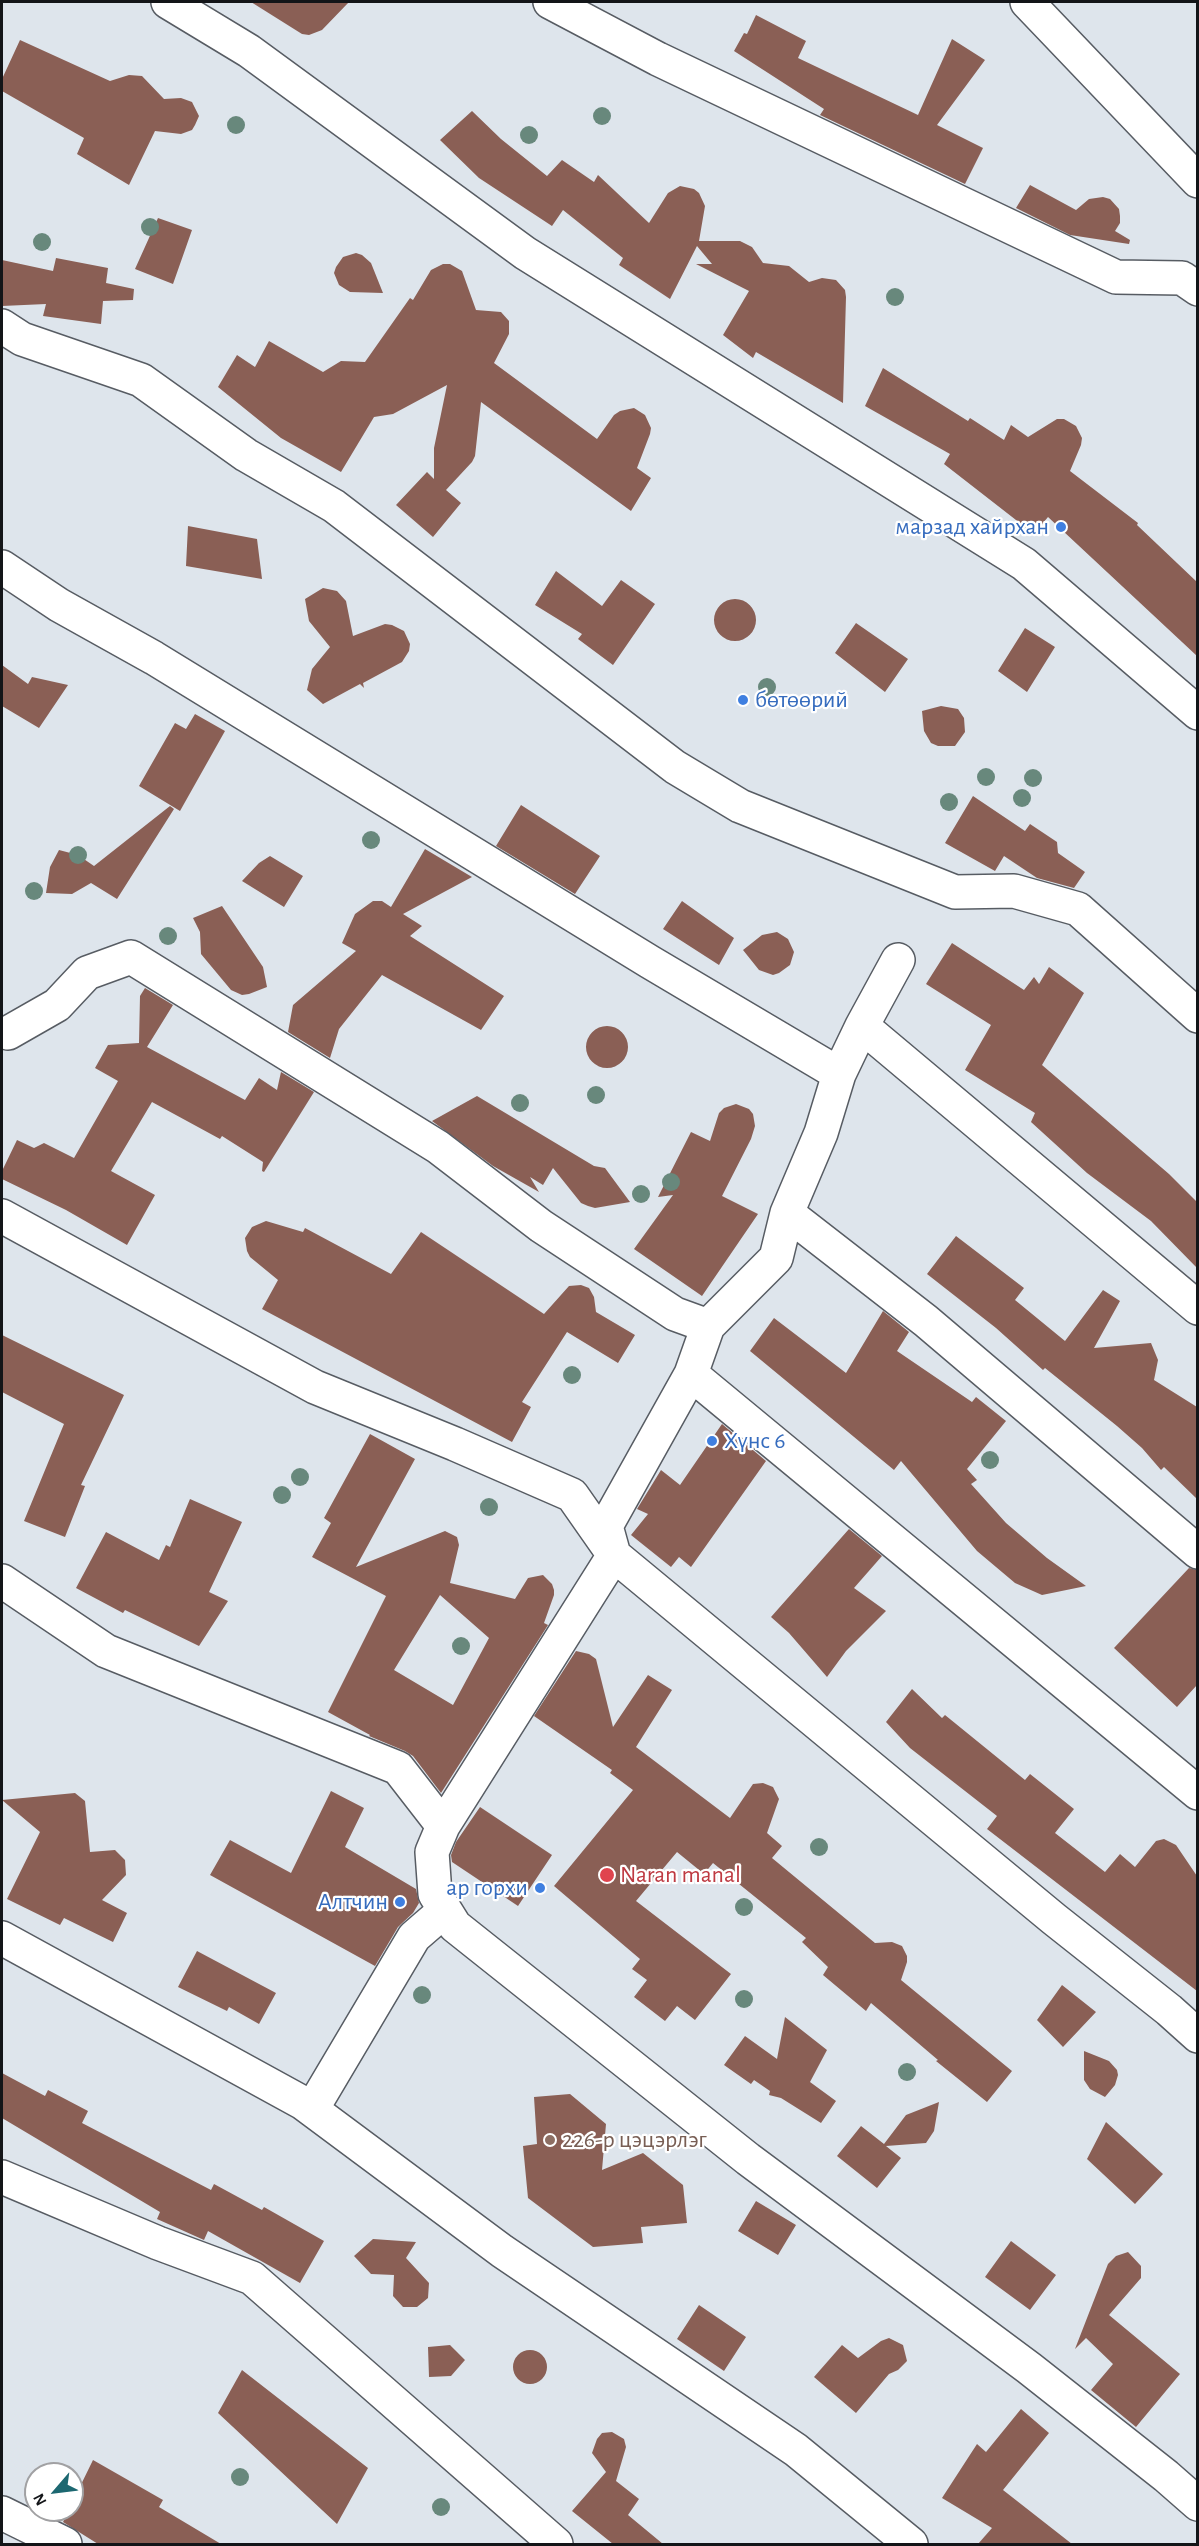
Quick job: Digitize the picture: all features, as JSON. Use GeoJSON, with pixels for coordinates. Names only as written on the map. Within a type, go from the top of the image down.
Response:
{"type":"FeatureCollection","features":[{"type":"Feature","properties":{"kind":"street"},"geometry":{"type":"LineString","coordinates":[[168,2],[249,51],[525,253],[1024,564],[1197,713]]}},
{"type":"Feature","properties":{"kind":"street"},"geometry":{"type":"LineString","coordinates":[[550,2],[658,59],[1116,277],[1182,278],[1197,290]]}},
{"type":"Feature","properties":{"kind":"street"},"geometry":{"type":"LineString","coordinates":[[1027,2],[1197,181]]}},
{"type":"Feature","properties":{"kind":"street"},"geometry":{"type":"LineString","coordinates":[[2,326],[22,339],[141,380],[246,455],[334,506],[675,767],[740,806],[955,892],[1014,891],[1078,909],[1197,1016]]}},
{"type":"Feature","properties":{"kind":"street"},"geometry":{"type":"LineString","coordinates":[[2,567],[59,606],[154,658],[650,962],[839,1074]]}},
{"type":"Feature","properties":{"kind":"street"},"geometry":{"type":"LineString","coordinates":[[4,1030],[57,1005],[87,973],[131,957],[438,1147],[541,1226],[675,1314],[708,1326]]}},
{"type":"Feature","properties":{"kind":"street"},"geometry":{"type":"LineString","coordinates":[[898,960],[839,1074],[821,1133],[787,1213],[776,1258],[708,1326],[691,1374],[606,1526],[614,1556],[443,1826],[432,1852],[435,1894],[455,1926],[730,2145],[1029,2368],[1166,2476],[1197,2504]]}},
{"type":"Feature","properties":{"kind":"street"},"geometry":{"type":"LineString","coordinates":[[862,1026],[1197,1308]]}},
{"type":"Feature","properties":{"kind":"street"},"geometry":{"type":"LineString","coordinates":[[787,1213],[926,1321],[1197,1551]]}},
{"type":"Feature","properties":{"kind":"street"},"geometry":{"type":"LineString","coordinates":[[2,1216],[315,1387],[572,1495],[614,1556],[1054,1919],[1169,2010],[1197,2036]]}},
{"type":"Feature","properties":{"kind":"street"},"geometry":{"type":"LineString","coordinates":[[691,1374],[1197,1793]]}},
{"type":"Feature","properties":{"kind":"street"},"geometry":{"type":"LineString","coordinates":[[2,1581],[106,1652],[398,1768],[443,1826]]}},
{"type":"Feature","properties":{"kind":"street"},"geometry":{"type":"LineString","coordinates":[[312,2109],[414,1937],[444,1911]]}},
{"type":"Feature","properties":{"kind":"street"},"geometry":{"type":"LineString","coordinates":[[2,1938],[312,2109],[502,2251],[796,2450],[911,2544]]}},
{"type":"Feature","properties":{"kind":"street"},"geometry":{"type":"LineString","coordinates":[[2,2177],[158,2243],[252,2278],[556,2544]]}},
{"type":"Feature","properties":{"kind":"street"},"geometry":{"type":"LineString","coordinates":[[2,2513],[65,2544]]}},
{"type":"Feature","properties":{"kind":"building"},"geometry":{"type":"Polygon","coordinates":[[[251,2],[349,2],[322,30],[309,35],[302,34],[251,2]]]}},
{"type":"Feature","properties":{"kind":"building"},"geometry":{"type":"Polygon","coordinates":[[[756,15],[806,41],[798,58],[918,115],[952,39],[985,60],[937,125],[983,148],[965,184],[820,115],[824,109],[734,51],[744,33],[747,34],[756,15]]]}},
{"type":"Feature","properties":{"kind":"building"},"geometry":{"type":"Polygon","coordinates":[[[20,40],[110,81],[129,75],[142,76],[164,99],[181,98],[192,102],[199,116],[195,125],[192,130],[181,134],[155,131],[129,185],[77,154],[84,138],[2,91],[2,79],[20,40]]]}},
{"type":"Feature","properties":{"kind":"building"},"geometry":{"type":"Polygon","coordinates":[[[472,111],[501,139],[547,176],[562,160],[594,182],[598,175],[649,223],[668,193],[680,186],[694,189],[699,193],[705,206],[699,241],[740,241],[752,247],[763,263],[789,266],[809,282],[822,278],[836,280],[845,290],[846,297],[843,403],[756,352],[753,358],[723,335],[749,291],[696,264],[712,264],[697,246],[670,299],[619,265],[623,258],[563,210],[552,226],[479,178],[440,140],[472,111]]]}},
{"type":"Feature","properties":{"kind":"building"},"geometry":{"type":"Polygon","coordinates":[[[1030,185],[1076,210],[1089,199],[1103,197],[1110,199],[1119,209],[1120,223],[1115,231],[1130,240],[1129,244],[1070,235],[1016,208],[1030,185]]]}},
{"type":"Feature","properties":{"kind":"building"},"geometry":{"type":"Polygon","coordinates":[[[158,218],[192,230],[173,284],[135,269],[158,218]]]}},
{"type":"Feature","properties":{"kind":"building"},"geometry":{"type":"Polygon","coordinates":[[[356,253],[371,263],[383,293],[350,292],[339,285],[334,273],[336,267],[343,257],[356,253]]]}},
{"type":"Feature","properties":{"kind":"building"},"geometry":{"type":"Polygon","coordinates":[[[56,258],[108,268],[106,283],[134,289],[133,300],[103,301],[101,324],[43,316],[46,304],[2,306],[2,260],[53,271],[56,258]]]}},
{"type":"Feature","properties":{"kind":"building"},"geometry":{"type":"Polygon","coordinates":[[[443,264],[450,264],[462,271],[476,310],[501,312],[509,321],[509,334],[494,363],[597,439],[614,415],[620,411],[634,408],[645,415],[651,428],[637,468],[651,478],[631,511],[481,402],[475,456],[446,490],[461,503],[433,537],[396,505],[427,472],[434,479],[434,448],[447,385],[393,414],[374,417],[341,472],[281,438],[218,387],[237,355],[255,367],[269,341],[323,372],[341,361],[365,362],[410,298],[413,300],[431,270],[443,264]]]}},
{"type":"Feature","properties":{"kind":"building"},"geometry":{"type":"Polygon","coordinates":[[[883,368],[968,421],[970,418],[1004,440],[1011,425],[1028,437],[1057,419],[1064,419],[1076,426],[1082,438],[1070,471],[1138,523],[1137,525],[1197,582],[1197,656],[1048,517],[1034,534],[944,464],[950,454],[865,406],[883,368]]]}},
{"type":"Feature","properties":{"kind":"building"},"geometry":{"type":"Polygon","coordinates":[[[188,526],[257,539],[262,579],[186,566],[188,526]]]}},
{"type":"Feature","properties":{"kind":"building"},"geometry":{"type":"Polygon","coordinates":[[[556,571],[602,606],[621,580],[655,604],[613,665],[578,639],[582,634],[535,605],[556,571]]]}},
{"type":"Feature","properties":{"kind":"building"},"geometry":{"type":"Polygon","coordinates":[[[323,588],[337,591],[346,601],[353,636],[385,624],[404,631],[410,644],[409,651],[402,662],[363,683],[364,688],[360,684],[323,704],[307,690],[312,669],[330,647],[309,621],[305,599],[323,588]]]}},
{"type":"Feature","properties":{"kind":"building"},"geometry":{"type":"Polygon","coordinates":[[[735,599],[750,605],[756,620],[750,635],[735,641],[720,635],[714,620],[720,605],[735,599]]]}},
{"type":"Feature","properties":{"kind":"building"},"geometry":{"type":"Polygon","coordinates":[[[856,623],[908,659],[885,692],[835,653],[856,623]]]}},
{"type":"Feature","properties":{"kind":"building"},"geometry":{"type":"Polygon","coordinates":[[[1025,628],[1055,647],[1027,692],[998,671],[1025,628]]]}},
{"type":"Feature","properties":{"kind":"building"},"geometry":{"type":"Polygon","coordinates":[[[2,665],[28,684],[32,677],[68,685],[39,728],[2,706],[2,665]]]}},
{"type":"Feature","properties":{"kind":"building"},"geometry":{"type":"Polygon","coordinates":[[[941,706],[958,709],[964,718],[965,732],[955,746],[938,746],[931,743],[924,731],[922,711],[941,706]]]}},
{"type":"Feature","properties":{"kind":"building"},"geometry":{"type":"Polygon","coordinates":[[[195,714],[225,731],[180,811],[139,786],[175,723],[186,729],[195,714]]]}},
{"type":"Feature","properties":{"kind":"building"},"geometry":{"type":"Polygon","coordinates":[[[973,796],[1025,831],[1030,824],[1057,842],[1058,853],[1085,872],[1074,888],[1037,878],[1004,856],[995,871],[945,843],[973,796]]]}},
{"type":"Feature","properties":{"kind":"building"},"geometry":{"type":"Polygon","coordinates":[[[521,805],[600,856],[575,894],[496,846],[521,805]]]}},
{"type":"Feature","properties":{"kind":"building"},"geometry":{"type":"Polygon","coordinates":[[[170,806],[174,809],[117,899],[91,883],[72,894],[46,893],[50,867],[59,850],[78,855],[94,866],[170,806]]]}},
{"type":"Feature","properties":{"kind":"building"},"geometry":{"type":"Polygon","coordinates":[[[425,849],[472,877],[403,914],[422,926],[410,936],[504,996],[481,1030],[382,975],[339,1029],[330,1058],[288,1032],[293,1005],[356,951],[342,943],[355,914],[373,901],[382,901],[391,907],[425,849]]]}},
{"type":"Feature","properties":{"kind":"building"},"geometry":{"type":"Polygon","coordinates":[[[270,856],[303,876],[284,907],[242,881],[259,863],[270,856]]]}},
{"type":"Feature","properties":{"kind":"building"},"geometry":{"type":"Polygon","coordinates":[[[682,901],[734,938],[719,965],[663,929],[682,901]]]}},
{"type":"Feature","properties":{"kind":"building"},"geometry":{"type":"Polygon","coordinates":[[[222,906],[263,967],[267,987],[242,995],[231,990],[201,954],[200,932],[193,918],[222,906]]]}},
{"type":"Feature","properties":{"kind":"building"},"geometry":{"type":"Polygon","coordinates":[[[777,932],[788,939],[794,952],[790,965],[773,975],[759,970],[743,950],[762,935],[777,932]]]}},
{"type":"Feature","properties":{"kind":"building"},"geometry":{"type":"Polygon","coordinates":[[[952,943],[1024,990],[1034,977],[1039,984],[1049,967],[1084,993],[1042,1065],[1169,1174],[1197,1202],[1197,1268],[1151,1221],[1087,1173],[1031,1122],[1035,1113],[965,1070],[991,1025],[926,984],[952,943]]]}},
{"type":"Feature","properties":{"kind":"building"},"geometry":{"type":"Polygon","coordinates":[[[145,988],[173,1005],[147,1047],[245,1100],[259,1078],[277,1090],[281,1072],[314,1092],[264,1172],[262,1171],[263,1162],[222,1136],[220,1139],[152,1102],[111,1171],[155,1195],[127,1245],[66,1210],[2,1179],[2,1171],[17,1140],[34,1148],[44,1143],[74,1158],[118,1081],[95,1068],[108,1045],[139,1043],[140,996],[145,988]]]}},
{"type":"Feature","properties":{"kind":"building"},"geometry":{"type":"Polygon","coordinates":[[[607,1026],[615,1027],[622,1032],[627,1039],[627,1055],[622,1062],[615,1067],[607,1068],[599,1067],[592,1062],[587,1055],[586,1047],[587,1039],[592,1032],[599,1027],[607,1026]]]}},
{"type":"Feature","properties":{"kind":"building"},"geometry":{"type":"Polygon","coordinates":[[[477,1096],[594,1166],[605,1168],[630,1202],[595,1208],[581,1203],[553,1168],[543,1185],[530,1177],[539,1192],[493,1166],[432,1121],[477,1096]]]}},
{"type":"Feature","properties":{"kind":"building"},"geometry":{"type":"Polygon","coordinates":[[[736,1104],[749,1109],[753,1114],[755,1126],[751,1139],[722,1196],[758,1214],[702,1296],[634,1249],[673,1195],[658,1197],[691,1132],[710,1141],[719,1113],[724,1108],[736,1104]]]}},
{"type":"Feature","properties":{"kind":"building"},"geometry":{"type":"Polygon","coordinates":[[[266,1221],[303,1232],[305,1228],[391,1274],[421,1232],[544,1314],[569,1286],[581,1285],[589,1288],[594,1297],[596,1312],[635,1335],[618,1363],[567,1332],[522,1402],[531,1407],[512,1442],[262,1309],[278,1280],[250,1257],[245,1238],[252,1227],[266,1221]]]}},
{"type":"Feature","properties":{"kind":"building"},"geometry":{"type":"Polygon","coordinates":[[[956,1236],[1024,1288],[1015,1300],[1065,1341],[1103,1290],[1120,1301],[1094,1348],[1151,1343],[1158,1360],[1154,1380],[1197,1407],[1197,1499],[1164,1467],[1161,1470],[1142,1448],[1117,1426],[1045,1368],[1043,1370],[996,1328],[927,1274],[956,1236]]]}},
{"type":"Feature","properties":{"kind":"building"},"geometry":{"type":"Polygon","coordinates":[[[883,1311],[909,1332],[897,1351],[972,1402],[976,1397],[1006,1421],[967,1469],[977,1480],[971,1484],[1006,1523],[1047,1558],[1086,1586],[1042,1595],[1015,1583],[977,1551],[901,1461],[894,1470],[750,1351],[774,1318],[846,1373],[883,1311]]]}},
{"type":"Feature","properties":{"kind":"building"},"geometry":{"type":"Polygon","coordinates":[[[2,1335],[124,1395],[81,1485],[85,1486],[65,1537],[24,1521],[64,1424],[2,1392],[2,1335]]]}},
{"type":"Feature","properties":{"kind":"building"},"geometry":{"type":"Polygon","coordinates":[[[722,1424],[766,1461],[691,1567],[679,1557],[671,1567],[631,1535],[648,1514],[637,1509],[661,1470],[680,1485],[722,1424]]]}},
{"type":"Feature","properties":{"kind":"building"},"geometry":{"type":"Polygon","coordinates":[[[370,1434],[415,1459],[356,1567],[445,1531],[457,1537],[459,1545],[450,1583],[515,1599],[528,1578],[543,1575],[552,1584],[554,1595],[544,1623],[548,1625],[441,1793],[413,1756],[369,1736],[328,1712],[386,1596],[312,1557],[331,1523],[324,1518],[370,1434]],[[440,1595],[394,1670],[453,1705],[489,1638],[440,1595]]]}},
{"type":"Feature","properties":{"kind":"building"},"geometry":{"type":"Polygon","coordinates":[[[190,1499],[242,1522],[209,1592],[228,1601],[199,1646],[125,1610],[123,1613],[76,1588],[106,1532],[159,1560],[166,1545],[170,1547],[190,1499]]]}},
{"type":"Feature","properties":{"kind":"building"},"geometry":{"type":"Polygon","coordinates":[[[849,1529],[882,1556],[854,1588],[886,1611],[846,1651],[827,1677],[789,1633],[771,1617],[849,1529]]]}},
{"type":"Feature","properties":{"kind":"building"},"geometry":{"type":"Polygon","coordinates":[[[1189,1568],[1197,1570],[1197,1685],[1177,1707],[1114,1648],[1189,1568]]]}},
{"type":"Feature","properties":{"kind":"building"},"geometry":{"type":"Polygon","coordinates":[[[576,1651],[589,1654],[596,1659],[613,1727],[648,1675],[672,1690],[636,1747],[730,1818],[753,1784],[763,1783],[773,1787],[779,1799],[767,1833],[782,1846],[772,1858],[875,1943],[892,1942],[902,1946],[907,1962],[901,1980],[1012,2071],[987,2102],[936,2061],[938,2060],[871,2003],[866,2011],[823,1975],[828,1967],[802,1942],[806,1938],[713,1863],[704,1874],[677,1852],[636,1901],[731,1974],[695,2020],[677,2006],[665,2021],[634,1997],[647,1980],[632,1969],[640,1959],[554,1886],[633,1790],[610,1773],[612,1770],[534,1716],[576,1651]]]}},
{"type":"Feature","properties":{"kind":"building"},"geometry":{"type":"Polygon","coordinates":[[[912,1689],[942,1718],[945,1715],[1025,1780],[1030,1774],[1074,1809],[1055,1833],[1105,1872],[1120,1854],[1135,1867],[1156,1841],[1164,1839],[1176,1845],[1197,1876],[1197,1991],[987,1829],[997,1816],[910,1748],[886,1722],[912,1689]]]}},
{"type":"Feature","properties":{"kind":"building"},"geometry":{"type":"Polygon","coordinates":[[[331,1791],[364,1808],[345,1847],[416,1889],[419,1903],[413,1913],[398,1927],[375,1966],[210,1875],[230,1840],[291,1873],[331,1791]]]}},
{"type":"Feature","properties":{"kind":"building"},"geometry":{"type":"Polygon","coordinates":[[[75,1793],[85,1801],[90,1852],[115,1850],[125,1860],[126,1875],[102,1900],[127,1913],[113,1942],[64,1918],[60,1925],[7,1899],[40,1832],[2,1800],[75,1793]]]}},
{"type":"Feature","properties":{"kind":"building"},"geometry":{"type":"Polygon","coordinates":[[[480,1807],[552,1855],[518,1906],[452,1862],[451,1855],[456,1842],[480,1807]]]}},
{"type":"Feature","properties":{"kind":"building"},"geometry":{"type":"Polygon","coordinates":[[[197,1951],[276,1993],[259,2024],[229,2007],[227,2011],[178,1987],[197,1951]]]}},
{"type":"Feature","properties":{"kind":"building"},"geometry":{"type":"Polygon","coordinates":[[[1062,1985],[1096,2012],[1063,2047],[1037,2020],[1062,1985]]]}},
{"type":"Feature","properties":{"kind":"building"},"geometry":{"type":"Polygon","coordinates":[[[785,2017],[827,2050],[810,2082],[836,2101],[821,2123],[781,2098],[769,2095],[770,2091],[754,2080],[751,2084],[724,2065],[745,2036],[777,2059],[785,2017]]]}},
{"type":"Feature","properties":{"kind":"building"},"geometry":{"type":"Polygon","coordinates":[[[1084,2051],[1109,2061],[1117,2070],[1115,2085],[1105,2097],[1090,2089],[1084,2080],[1084,2051]]]}},
{"type":"Feature","properties":{"kind":"building"},"geometry":{"type":"Polygon","coordinates":[[[2,2073],[45,2096],[48,2090],[88,2111],[82,2123],[211,2190],[214,2184],[262,2210],[264,2207],[324,2241],[300,2283],[208,2231],[204,2240],[157,2219],[160,2212],[2,2118],[2,2073]]]}},
{"type":"Feature","properties":{"kind":"building"},"geometry":{"type":"Polygon","coordinates":[[[570,2094],[606,2124],[602,2170],[643,2153],[683,2185],[687,2223],[641,2227],[643,2243],[593,2247],[528,2198],[523,2146],[537,2144],[534,2097],[570,2094]]]}},
{"type":"Feature","properties":{"kind":"building"},"geometry":{"type":"Polygon","coordinates":[[[939,2102],[934,2131],[926,2143],[886,2146],[901,2158],[877,2188],[837,2156],[861,2126],[884,2144],[906,2115],[939,2102]]]}},
{"type":"Feature","properties":{"kind":"building"},"geometry":{"type":"Polygon","coordinates":[[[1106,2122],[1163,2174],[1135,2204],[1087,2159],[1106,2122]]]}},
{"type":"Feature","properties":{"kind":"building"},"geometry":{"type":"Polygon","coordinates":[[[756,2201],[796,2225],[778,2255],[738,2231],[756,2201]]]}},
{"type":"Feature","properties":{"kind":"building"},"geometry":{"type":"Polygon","coordinates":[[[373,2239],[416,2242],[406,2258],[429,2283],[428,2298],[417,2307],[403,2307],[393,2296],[394,2275],[371,2274],[354,2256],[373,2239]]]}},
{"type":"Feature","properties":{"kind":"building"},"geometry":{"type":"Polygon","coordinates":[[[1011,2241],[1056,2275],[1030,2310],[985,2277],[1011,2241]]]}},
{"type":"Feature","properties":{"kind":"building"},"geometry":{"type":"Polygon","coordinates":[[[1128,2252],[1141,2266],[1141,2278],[1109,2315],[1180,2374],[1136,2427],[1091,2390],[1113,2364],[1086,2338],[1075,2349],[1108,2264],[1116,2256],[1128,2252]]]}},
{"type":"Feature","properties":{"kind":"building"},"geometry":{"type":"Polygon","coordinates":[[[699,2305],[746,2337],[724,2371],[677,2339],[699,2305]]]}},
{"type":"Feature","properties":{"kind":"building"},"geometry":{"type":"Polygon","coordinates":[[[889,2338],[903,2345],[907,2361],[898,2370],[889,2374],[856,2413],[814,2377],[842,2345],[858,2358],[881,2341],[889,2338]]]}},
{"type":"Feature","properties":{"kind":"building"},"geometry":{"type":"Polygon","coordinates":[[[450,2345],[465,2360],[451,2376],[429,2377],[428,2347],[450,2345]]]}},
{"type":"Feature","properties":{"kind":"building"},"geometry":{"type":"Polygon","coordinates":[[[530,2350],[542,2355],[547,2367],[542,2379],[530,2384],[518,2379],[513,2367],[518,2355],[530,2350]]]}},
{"type":"Feature","properties":{"kind":"building"},"geometry":{"type":"Polygon","coordinates":[[[242,2370],[368,2468],[337,2524],[218,2413],[242,2370]]]}},
{"type":"Feature","properties":{"kind":"building"},"geometry":{"type":"Polygon","coordinates":[[[1021,2409],[1049,2433],[1003,2490],[1072,2544],[978,2544],[992,2528],[942,2498],[977,2444],[986,2452],[1021,2409]]]}},
{"type":"Feature","properties":{"kind":"building"},"geometry":{"type":"Polygon","coordinates":[[[612,2432],[624,2439],[626,2447],[616,2481],[639,2499],[628,2515],[663,2544],[613,2544],[572,2511],[606,2472],[592,2453],[602,2433],[612,2432]]]}},
{"type":"Feature","properties":{"kind":"building"},"geometry":{"type":"Polygon","coordinates":[[[93,2460],[163,2500],[159,2507],[221,2544],[98,2544],[63,2522],[84,2522],[84,2478],[93,2460]]]}},
{"type":"Feature","properties":{"kind":"place","name":"марзад хайрхан"},"geometry":{"type":"Point","coordinates":[1061,527]}},
{"type":"Feature","properties":{"kind":"place","name":"бөтөөрий"},"geometry":{"type":"Point","coordinates":[743,700]}},
{"type":"Feature","properties":{"kind":"place","name":"Хүнс 6"},"geometry":{"type":"Point","coordinates":[712,1441]}},
{"type":"Feature","properties":{"kind":"place","name":"Naran manal"},"geometry":{"type":"Point","coordinates":[607,1875]}},
{"type":"Feature","properties":{"kind":"place","name":"ар горхи"},"geometry":{"type":"Point","coordinates":[540,1888]}},
{"type":"Feature","properties":{"kind":"place","name":"Алтчин"},"geometry":{"type":"Point","coordinates":[400,1902]}},
{"type":"Feature","properties":{"kind":"place","name":"226-р цэцэрлэг"},"geometry":{"type":"Point","coordinates":[550,2140]}}]}
